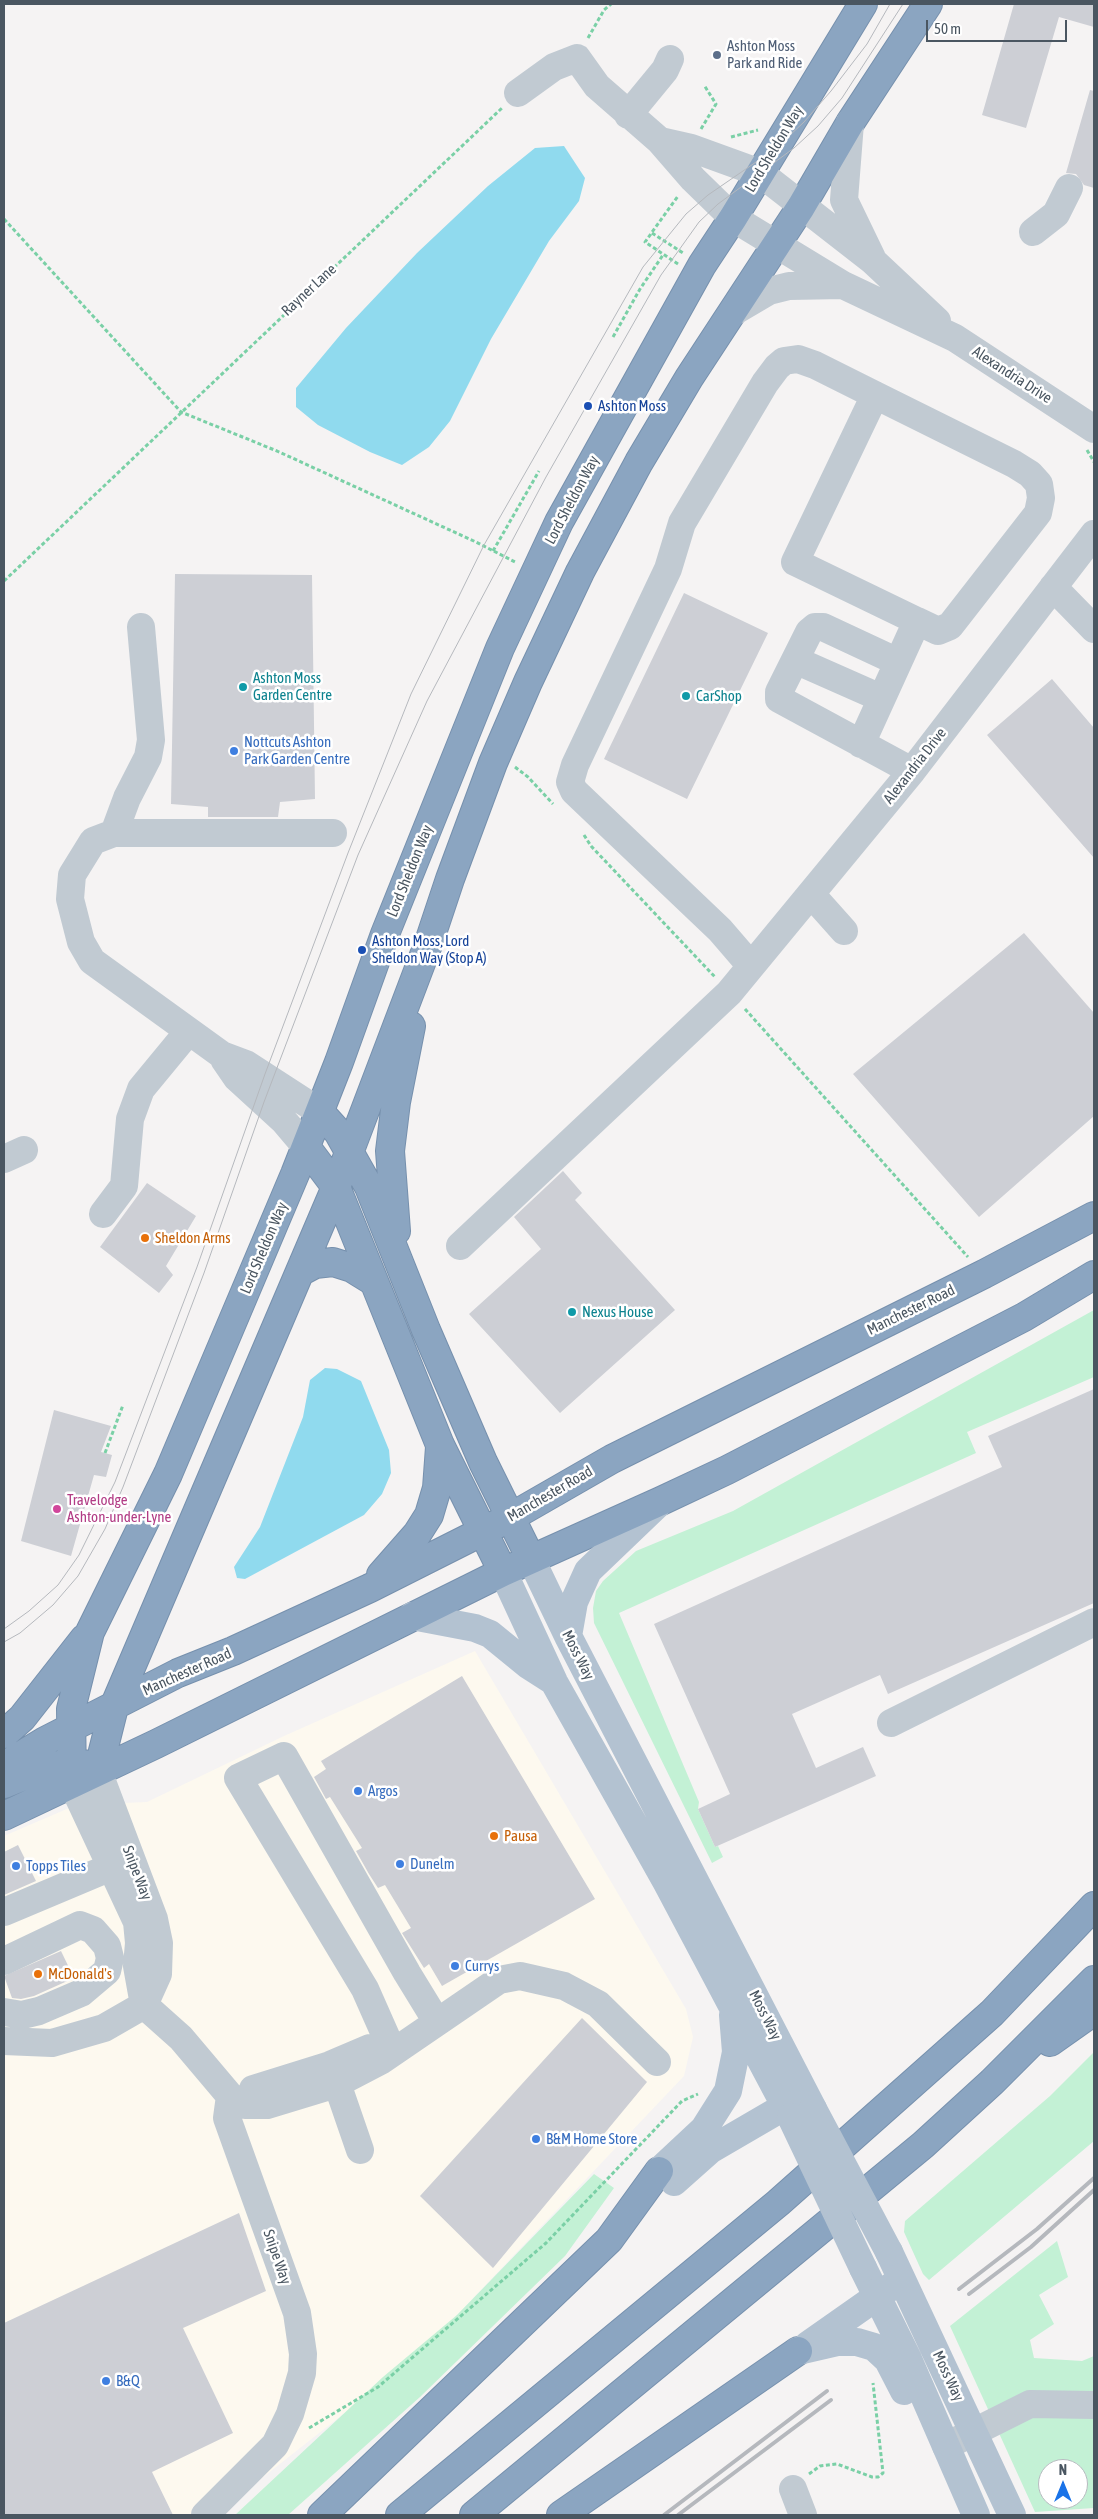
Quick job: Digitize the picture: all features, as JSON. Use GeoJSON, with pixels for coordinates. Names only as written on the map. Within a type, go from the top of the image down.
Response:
{"type":"FeatureCollection","features":[{"type":"Feature","properties":{"kind":"highway","name":"Lord Sheldon Way"},"geometry":{"type":"LineString","coordinates":[[71,1773],[70,1730],[72,1709],[90,1632],[168,1474],[306,1147],[385,934],[500,648],[559,522],[691,265],[733,218],[863,4]]}},
{"type":"Feature","properties":{"kind":"highway"},"geometry":{"type":"LineString","coordinates":[[98,1771],[114,1707],[336,1187],[344,1143],[429,942],[450,879],[493,764],[528,682],[580,572],[639,462],[684,387],[802,207],[850,123],[928,4]]}},
{"type":"Feature","properties":{"kind":"highway"},"geometry":{"type":"LineString","coordinates":[[398,1256],[390,1151],[396,1102],[429,942]]}},
{"type":"Feature","properties":{"kind":"highway"},"geometry":{"type":"LineString","coordinates":[[320,1112],[344,1143],[369,1187],[426,1330],[487,1469],[511,1517]]}},
{"type":"Feature","properties":{"kind":"highway"},"geometry":{"type":"LineString","coordinates":[[306,1147],[313,1149],[326,1147],[335,1140],[344,1143]]}},
{"type":"Feature","properties":{"kind":"highway"},"geometry":{"type":"LineString","coordinates":[[306,1147],[336,1187],[440,1445],[503,1572]]}},
{"type":"Feature","properties":{"kind":"highway","name":"Manchester Road"},"geometry":{"type":"LineString","coordinates":[[4,1766],[178,1673],[233,1651],[370,1588],[511,1517],[612,1458],[984,1274],[1094,1216]]}},
{"type":"Feature","properties":{"kind":"highway"},"geometry":{"type":"LineString","coordinates":[[300,1272],[315,1264],[333,1262],[352,1268],[373,1281]]}},
{"type":"Feature","properties":{"kind":"highway"},"geometry":{"type":"LineString","coordinates":[[4,1784],[38,1770],[71,1773],[98,1771],[503,1572],[661,1502],[1024,1316],[1094,1275]]}},
{"type":"Feature","properties":{"kind":"highway"},"geometry":{"type":"LineString","coordinates":[[370,1588],[417,1534],[429,1515],[437,1488],[440,1445]]}},
{"type":"Feature","properties":{"kind":"highway","name":"Moss Way"},"geometry":{"type":"LineString","coordinates":[[511,1517],[531,1559]]}},
{"type":"Feature","properties":{"kind":"highway"},"geometry":{"type":"LineString","coordinates":[[4,1734],[22,1718],[90,1632]]}},
{"type":"Feature","properties":{"kind":"highway"},"geometry":{"type":"LineString","coordinates":[[4,1816],[71,1773]]}},
{"type":"Feature","properties":{"kind":"highway"},"geometry":{"type":"LineString","coordinates":[[400,2515],[778,2204],[992,2014],[1094,1906]]}},
{"type":"Feature","properties":{"kind":"highway"},"geometry":{"type":"LineString","coordinates":[[474,2515],[924,2145],[992,2082],[1094,1980]]}},
{"type":"Feature","properties":{"kind":"highway"},"geometry":{"type":"LineString","coordinates":[[992,2082],[1094,2011]]}},
{"type":"Feature","properties":{"kind":"highway"},"geometry":{"type":"LineString","coordinates":[[322,2515],[609,2240],[666,2177]]}},
{"type":"Feature","properties":{"kind":"highway"},"geometry":{"type":"LineString","coordinates":[[561,2515],[798,2351]]}},
{"type":"Feature","properties":{"kind":"main road"},"geometry":{"type":"LineString","coordinates":[[568,1636],[574,1602],[588,1571],[661,1502]]}},
{"type":"Feature","properties":{"kind":"main road","name":"Moss Way"},"geometry":{"type":"LineString","coordinates":[[531,1559],[799,2106],[863,2268],[946,2446],[975,2514]]}},
{"type":"Feature","properties":{"kind":"main road","name":"Moss Way"},"geometry":{"type":"LineString","coordinates":[[503,1572],[554,1682],[667,1883],[732,2005],[799,2106],[889,2252],[1008,2506]]}},
{"type":"Feature","properties":{"kind":"main road"},"geometry":{"type":"LineString","coordinates":[[412,1616],[475,1628],[490,1634],[528,1665],[554,1682]]}},
{"type":"Feature","properties":{"kind":"main road"},"geometry":{"type":"LineString","coordinates":[[666,2177],[704,2129],[728,2091],[736,2052],[732,2005]]}},
{"type":"Feature","properties":{"kind":"main road"},"geometry":{"type":"LineString","coordinates":[[666,2177],[710,2150],[799,2106]]}},
{"type":"Feature","properties":{"kind":"main road"},"geometry":{"type":"LineString","coordinates":[[798,2351],[903,2279]]}},
{"type":"Feature","properties":{"kind":"main road"},"geometry":{"type":"LineString","coordinates":[[798,2351],[837,2342],[857,2342],[874,2347],[888,2360],[939,2470],[961,2482]]}},
{"type":"Feature","properties":{"kind":"street"},"geometry":{"type":"LineString","coordinates":[[518,93],[554,66],[577,58],[597,86],[628,116],[660,141],[693,179],[733,218],[843,285],[955,338]]}},
{"type":"Feature","properties":{"kind":"street"},"geometry":{"type":"LineString","coordinates":[[628,116],[665,70],[670,59]]}},
{"type":"Feature","properties":{"kind":"street"},"geometry":{"type":"LineString","coordinates":[[850,123],[844,200],[873,261]]}},
{"type":"Feature","properties":{"kind":"street"},"geometry":{"type":"LineString","coordinates":[[660,141],[691,148],[760,173],[873,261],[955,338]]}},
{"type":"Feature","properties":{"kind":"street"},"geometry":{"type":"LineString","coordinates":[[1032,232],[1056,214],[1069,188]]}},
{"type":"Feature","properties":{"kind":"street"},"geometry":{"type":"LineString","coordinates":[[735,311],[769,291],[789,286],[843,285]]}},
{"type":"Feature","properties":{"kind":"street","name":"Alexandria Drive"},"geometry":{"type":"LineString","coordinates":[[955,338],[1094,429]]}},
{"type":"Feature","properties":{"kind":"street"},"geometry":{"type":"LineString","coordinates":[[751,966],[720,930],[574,791],[570,782],[575,765],[668,569],[682,523],[765,383],[784,361],[798,360],[815,366],[875,395],[1014,464],[1030,474],[1040,484],[1041,498],[1038,513],[950,626],[938,631],[795,562],[875,395]]}},
{"type":"Feature","properties":{"kind":"street","name":"Alexandria Drive"},"geometry":{"type":"LineString","coordinates":[[460,1246],[729,993],[912,771],[1094,534]]}},
{"type":"Feature","properties":{"kind":"street"},"geometry":{"type":"LineString","coordinates":[[1053,587],[1094,629]]}},
{"type":"Feature","properties":{"kind":"street"},"geometry":{"type":"LineString","coordinates":[[861,744],[917,621]]}},
{"type":"Feature","properties":{"kind":"street"},"geometry":{"type":"LineString","coordinates":[[898,662],[823,626],[815,626],[809,632],[779,692],[779,699],[784,704],[912,771]]}},
{"type":"Feature","properties":{"kind":"street"},"geometry":{"type":"LineString","coordinates":[[114,833],[127,798],[148,757],[151,740],[141,628]]}},
{"type":"Feature","properties":{"kind":"street"},"geometry":{"type":"LineString","coordinates":[[795,660],[881,698]]}},
{"type":"Feature","properties":{"kind":"street"},"geometry":{"type":"LineString","coordinates":[[320,1112],[246,1064],[222,1056],[92,961],[81,942],[70,899],[72,875],[93,841],[114,833],[333,833]]}},
{"type":"Feature","properties":{"kind":"street"},"geometry":{"type":"LineString","coordinates":[[811,894],[844,931]]}},
{"type":"Feature","properties":{"kind":"street"},"geometry":{"type":"LineString","coordinates":[[104,1214],[124,1186],[130,1119],[141,1089],[188,1032]]}},
{"type":"Feature","properties":{"kind":"street"},"geometry":{"type":"LineString","coordinates":[[222,1056],[237,1078],[284,1121],[306,1147]]}},
{"type":"Feature","properties":{"kind":"street"},"geometry":{"type":"LineString","coordinates":[[892,1723],[1094,1622]]}},
{"type":"Feature","properties":{"kind":"street"},"geometry":{"type":"LineString","coordinates":[[388,2041],[365,1988],[238,1778],[284,1756],[407,1973],[437,2022]]}},
{"type":"Feature","properties":{"kind":"street","name":"Snipe Way"},"geometry":{"type":"LineString","coordinates":[[98,1771],[154,1919],[159,1943],[158,1974],[144,2005]]}},
{"type":"Feature","properties":{"kind":"street","name":"Snipe Way"},"geometry":{"type":"LineString","coordinates":[[71,1773],[137,1922],[140,1943],[137,1966],[144,2005]]}},
{"type":"Feature","properties":{"kind":"street"},"geometry":{"type":"LineString","coordinates":[[4,1912],[111,1867]]}},
{"type":"Feature","properties":{"kind":"street"},"geometry":{"type":"LineString","coordinates":[[4,1961],[80,1925],[93,1930],[107,1946],[110,1958],[107,1972],[81,1993],[39,2011],[13,2014]]}},
{"type":"Feature","properties":{"kind":"street"},"geometry":{"type":"LineString","coordinates":[[333,2074],[382,2060],[498,1980],[520,1976],[564,1986],[598,2004],[657,2062]]}},
{"type":"Feature","properties":{"kind":"street"},"geometry":{"type":"LineString","coordinates":[[4,2041],[52,2044],[104,2028],[144,2005],[182,2038],[230,2096],[246,2105],[268,2105],[333,2074],[388,2041],[437,2022]]}},
{"type":"Feature","properties":{"kind":"street"},"geometry":{"type":"LineString","coordinates":[[333,2074],[360,2150]]}},
{"type":"Feature","properties":{"kind":"street","name":"Snipe Way"},"geometry":{"type":"LineString","coordinates":[[205,2515],[275,2445],[290,2414],[302,2373],[303,2354],[297,2313],[227,2118],[230,2096]]}},
{"type":"Feature","properties":{"kind":"street"},"geometry":{"type":"LineString","coordinates":[[946,2446],[1030,2404],[1094,2405]]}},
{"type":"Feature","properties":{"kind":"street"},"geometry":{"type":"LineString","coordinates":[[793,2489],[803,2515]]}},
{"type":"Feature","properties":{"kind":"path"},"geometry":{"type":"LineString","coordinates":[[577,58],[604,10],[611,4]]}},
{"type":"Feature","properties":{"kind":"path"},"geometry":{"type":"LineString","coordinates":[[699,132],[716,104],[704,86]]}},
{"type":"Feature","properties":{"kind":"path","name":"Rayner Lane"},"geometry":{"type":"LineString","coordinates":[[4,581],[518,93]]}},
{"type":"Feature","properties":{"kind":"path"},"geometry":{"type":"LineString","coordinates":[[682,192],[645,242],[663,255],[691,265]]}},
{"type":"Feature","properties":{"kind":"path"},"geometry":{"type":"LineString","coordinates":[[4,219],[181,412],[277,451],[503,556]]}},
{"type":"Feature","properties":{"kind":"path"},"geometry":{"type":"LineString","coordinates":[[652,233],[691,265]]}},
{"type":"Feature","properties":{"kind":"path"},"geometry":{"type":"LineString","coordinates":[[613,337],[640,289],[663,255]]}},
{"type":"Feature","properties":{"kind":"path"},"geometry":{"type":"LineString","coordinates":[[493,551],[539,471]]}},
{"type":"Feature","properties":{"kind":"path"},"geometry":{"type":"LineString","coordinates":[[508,765],[518,768],[558,810]]}},
{"type":"Feature","properties":{"kind":"path"},"geometry":{"type":"LineString","coordinates":[[582,831],[591,846],[729,993],[984,1274]]}},
{"type":"Feature","properties":{"kind":"path"},"geometry":{"type":"LineString","coordinates":[[105,1454],[123,1405]]}},
{"type":"Feature","properties":{"kind":"path"},"geometry":{"type":"LineString","coordinates":[[305,2430],[386,2381],[546,2243],[682,2101],[704,2091]]}},
{"type":"Feature","properties":{"kind":"path"},"geometry":{"type":"LineString","coordinates":[[793,2489],[814,2468],[820,2466],[837,2464],[878,2477],[883,2473],[873,2381]]}},
{"type":"Feature","properties":{"kind":"shaded area"},"geometry":{"type":"Polygon","coordinates":[[[475,1651],[686,2009],[693,2037],[684,2076],[457,2315],[375,2389],[215,2515],[4,2515],[4,1836],[76,1805],[147,1802],[284,1736],[475,1651]]]}},
{"type":"Feature","properties":{"kind":"green space"},"geometry":{"type":"Polygon","coordinates":[[[1094,1310],[1094,1377],[967,1432],[976,1453],[619,1613],[699,1802],[698,1809],[715,1847],[718,1846],[723,1857],[712,1863],[594,1623],[593,1608],[596,1591],[603,1581],[636,1551],[733,1511],[1094,1310]]]}},
{"type":"Feature","properties":{"kind":"green space"},"geometry":{"type":"Polygon","coordinates":[[[1094,2052],[1094,2141],[929,2280],[923,2274],[904,2232],[905,2221],[1050,2096],[1094,2052]]]}},
{"type":"Feature","properties":{"kind":"green space"},"geometry":{"type":"Polygon","coordinates":[[[594,2174],[614,2188],[565,2256],[420,2397],[288,2515],[235,2515],[383,2377],[457,2315],[594,2174]]]}},
{"type":"Feature","properties":{"kind":"green space"},"geometry":{"type":"Polygon","coordinates":[[[1057,2241],[1068,2277],[1039,2295],[1054,2324],[1030,2340],[1034,2358],[1082,2361],[1094,2356],[1094,2508],[1088,2508],[1088,2459],[1038,2459],[1038,2509],[1079,2509],[1035,2512],[950,2326],[1057,2241]]]}},
{"type":"Feature","properties":{"kind":"water"},"geometry":{"type":"Polygon","coordinates":[[[564,146],[585,178],[579,201],[549,241],[491,339],[450,421],[429,447],[402,465],[370,452],[318,425],[296,407],[296,388],[346,328],[417,253],[488,186],[535,148],[564,146]]]}},
{"type":"Feature","properties":{"kind":"water"},"geometry":{"type":"Polygon","coordinates":[[[325,1368],[337,1369],[361,1381],[389,1450],[391,1473],[382,1494],[364,1515],[245,1579],[237,1578],[234,1567],[260,1527],[303,1417],[310,1380],[325,1368]]]}},
{"type":"Feature","properties":{"kind":"building"},"geometry":{"type":"Polygon","coordinates":[[[1014,4],[1094,4],[1094,27],[1059,17],[1026,128],[982,115],[1014,4]]]}},
{"type":"Feature","properties":{"kind":"building"},"geometry":{"type":"Polygon","coordinates":[[[1090,90],[1094,91],[1094,188],[1084,185],[1076,174],[1066,173],[1090,90]]]}},
{"type":"Feature","properties":{"kind":"building","name":"Ashton Moss Garden Centre"},"geometry":{"type":"Polygon","coordinates":[[[175,574],[312,575],[315,799],[280,802],[278,817],[208,817],[208,807],[171,804],[175,574]]]}},
{"type":"Feature","properties":{"kind":"building","name":"CarShop"},"geometry":{"type":"Polygon","coordinates":[[[684,593],[768,633],[687,799],[604,759],[684,593]]]}},
{"type":"Feature","properties":{"kind":"building"},"geometry":{"type":"Polygon","coordinates":[[[1052,679],[1094,728],[1094,858],[987,735],[1052,679]]]}},
{"type":"Feature","properties":{"kind":"building"},"geometry":{"type":"Polygon","coordinates":[[[1024,933],[1094,1013],[1094,1116],[979,1217],[853,1074],[1024,933]]]}},
{"type":"Feature","properties":{"kind":"building","name":"Nexus House"},"geometry":{"type":"Polygon","coordinates":[[[563,1171],[582,1193],[575,1200],[675,1310],[560,1413],[469,1314],[541,1249],[514,1217],[563,1171]]]}},
{"type":"Feature","properties":{"kind":"building","name":"Sheldon Arms"},"geometry":{"type":"Polygon","coordinates":[[[147,1183],[196,1216],[166,1266],[173,1275],[159,1293],[100,1247],[147,1183]]]}},
{"type":"Feature","properties":{"kind":"building"},"geometry":{"type":"Polygon","coordinates":[[[1094,1389],[1094,1603],[888,1694],[880,1675],[792,1714],[816,1768],[863,1747],[876,1776],[715,1847],[698,1809],[730,1794],[654,1624],[1002,1467],[988,1436],[1094,1389]]]}},
{"type":"Feature","properties":{"kind":"building","name":"Travelodge Ashton-under-Lyne"},"geometry":{"type":"Polygon","coordinates":[[[54,1410],[111,1426],[101,1452],[112,1455],[106,1477],[94,1475],[71,1556],[21,1541],[54,1410]]]}},
{"type":"Feature","properties":{"kind":"building"},"geometry":{"type":"Polygon","coordinates":[[[462,1676],[595,1899],[442,1986],[429,1964],[424,1968],[402,1933],[411,1928],[385,1885],[378,1888],[369,1874],[356,1851],[362,1848],[330,1797],[326,1799],[314,1777],[326,1769],[321,1761],[462,1676]]]}},
{"type":"Feature","properties":{"kind":"building","name":"Topps Tiles"},"geometry":{"type":"Polygon","coordinates":[[[18,1845],[36,1881],[4,1895],[4,1852],[18,1845]]]}},
{"type":"Feature","properties":{"kind":"building","name":"McDonald's"},"geometry":{"type":"Polygon","coordinates":[[[61,1951],[74,1978],[34,1996],[21,1999],[12,1998],[4,1976],[61,1951]]]}},
{"type":"Feature","properties":{"kind":"building","name":"B&M Home Store"},"geometry":{"type":"Polygon","coordinates":[[[582,2018],[647,2082],[493,2268],[420,2196],[582,2018]]]}},
{"type":"Feature","properties":{"kind":"building","name":"B&Q"},"geometry":{"type":"Polygon","coordinates":[[[239,2213],[266,2291],[183,2328],[233,2433],[152,2472],[173,2515],[4,2515],[4,2323],[239,2213]]]}},
{"type":"Feature","properties":{"kind":"tram line"},"geometry":{"type":"LineString","coordinates":[[4,1629],[29,1611],[58,1585],[79,1555],[115,1482],[197,1267],[265,1074],[348,853],[411,694],[484,545],[643,267],[686,214],[708,195],[775,149],[804,122],[831,91],[867,44],[890,4]]}},
{"type":"Feature","properties":{"kind":"tram line"},"geometry":{"type":"LineString","coordinates":[[4,1642],[20,1633],[53,1605],[78,1576],[105,1529],[123,1487],[204,1273],[264,1102],[358,855],[427,701],[546,477],[661,275],[699,222],[718,204],[794,148],[818,126],[842,98],[903,4]]}},
{"type":"Feature","properties":{"kind":"railway"},"geometry":{"type":"LineString","coordinates":[[959,2289],[1037,2229],[1094,2178]]}},
{"type":"Feature","properties":{"kind":"railway"},"geometry":{"type":"LineString","coordinates":[[969,2294],[1031,2247],[1094,2190]]}},
{"type":"Feature","properties":{"kind":"railway"},"geometry":{"type":"LineString","coordinates":[[664,2515],[827,2391]]}},
{"type":"Feature","properties":{"kind":"railway"},"geometry":{"type":"LineString","coordinates":[[678,2515],[831,2400]]}},
{"type":"Feature","properties":{"kind":"place","name":"Ashton Moss Park and Ride"},"geometry":{"type":"Point","coordinates":[717,55]}},
{"type":"Feature","properties":{"kind":"place","name":"Ashton Moss"},"geometry":{"type":"Point","coordinates":[588,406]}},
{"type":"Feature","properties":{"kind":"place","name":"Ashton Moss Garden Centre"},"geometry":{"type":"Point","coordinates":[243,687]}},
{"type":"Feature","properties":{"kind":"place","name":"CarShop"},"geometry":{"type":"Point","coordinates":[686,696]}},
{"type":"Feature","properties":{"kind":"place","name":"Nottcuts Ashton Park Garden Centre"},"geometry":{"type":"Point","coordinates":[234,751]}},
{"type":"Feature","properties":{"kind":"place","name":"Ashton Moss, Lord Sheldon Way (Stop A)"},"geometry":{"type":"Point","coordinates":[362,950]}},
{"type":"Feature","properties":{"kind":"place","name":"Sheldon Arms"},"geometry":{"type":"Point","coordinates":[145,1238]}},
{"type":"Feature","properties":{"kind":"place","name":"Nexus House"},"geometry":{"type":"Point","coordinates":[572,1312]}},
{"type":"Feature","properties":{"kind":"place","name":"Travelodge Ashton-under-Lyne"},"geometry":{"type":"Point","coordinates":[57,1509]}},
{"type":"Feature","properties":{"kind":"place","name":"Argos"},"geometry":{"type":"Point","coordinates":[358,1791]}},
{"type":"Feature","properties":{"kind":"place","name":"Pausa"},"geometry":{"type":"Point","coordinates":[494,1836]}},
{"type":"Feature","properties":{"kind":"place","name":"Dunelm"},"geometry":{"type":"Point","coordinates":[400,1864]}},
{"type":"Feature","properties":{"kind":"place","name":"Topps Tiles"},"geometry":{"type":"Point","coordinates":[16,1866]}},
{"type":"Feature","properties":{"kind":"place","name":"Currys"},"geometry":{"type":"Point","coordinates":[455,1966]}},
{"type":"Feature","properties":{"kind":"place","name":"McDonald's"},"geometry":{"type":"Point","coordinates":[38,1974]}},
{"type":"Feature","properties":{"kind":"place","name":"B&M Home Store"},"geometry":{"type":"Point","coordinates":[536,2139]}},
{"type":"Feature","properties":{"kind":"place","name":"B&Q"},"geometry":{"type":"Point","coordinates":[106,2381]}}]}
